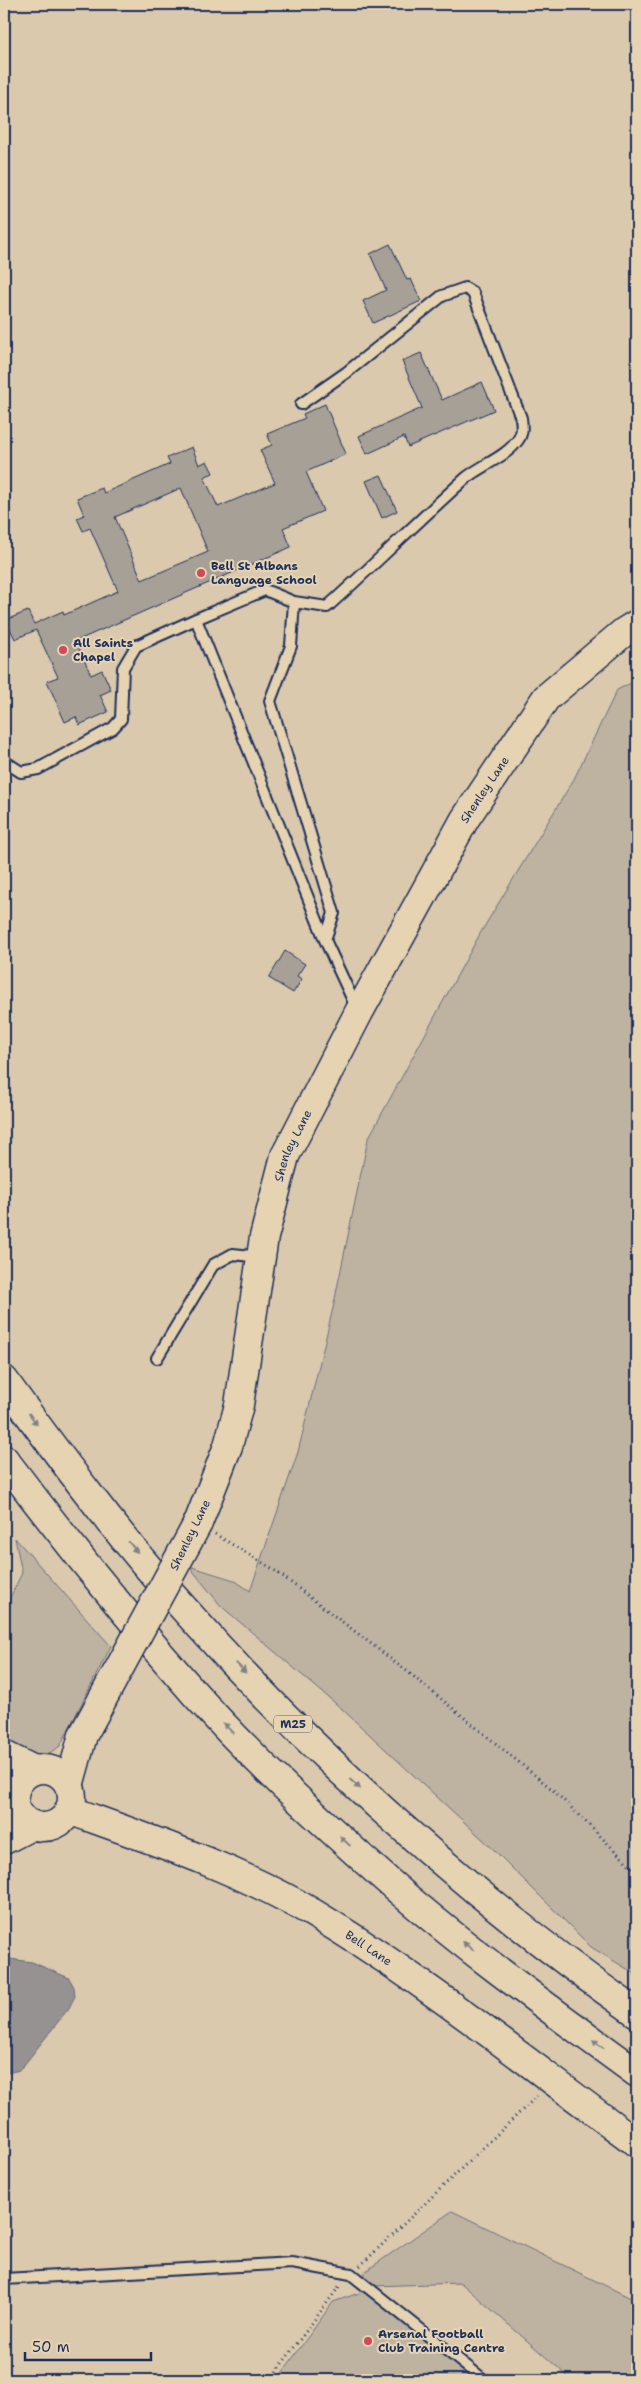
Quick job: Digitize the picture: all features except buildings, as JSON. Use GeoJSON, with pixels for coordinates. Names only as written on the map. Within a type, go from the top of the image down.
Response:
{"type":"FeatureCollection","features":[{"type":"Feature","properties":{"kind":"main road","name":"Shenley Lane"},"geometry":{"type":"LineString","coordinates":[[69,1798],[83,1735],[198,1524],[228,1446],[239,1405],[261,1257],[285,1156],[359,1012],[464,819],[546,698],[624,632],[637,624]]}},
{"type":"Feature","properties":{"kind":"main road","name":"M25"},"geometry":{"type":"LineString","coordinates":[[4,1380],[73,1475],[186,1611],[327,1759],[432,1854],[572,1968],[637,2013]]}},
{"type":"Feature","properties":{"kind":"main road"},"geometry":{"type":"LineString","coordinates":[[4,1459],[119,1605],[197,1695],[278,1778],[382,1875],[521,1989],[637,2073]]}},
{"type":"Feature","properties":{"kind":"main road","name":"Shenley Lane"},"geometry":{"type":"LineString","coordinates":[[39,1769],[83,1735]]}},
{"type":"Feature","properties":{"kind":"main road"},"geometry":{"type":"LineString","coordinates":[[4,1755],[39,1769],[59,1774],[69,1798],[64,1817],[50,1826],[17,1799]]}},
{"type":"Feature","properties":{"kind":"main road"},"geometry":{"type":"LineString","coordinates":[[4,1835],[26,1774],[39,1769]]}},
{"type":"Feature","properties":{"kind":"main road","name":"Bell Lane"},"geometry":{"type":"LineString","coordinates":[[69,1798],[130,1832],[257,1883],[312,1912],[369,1949],[637,2143]]}},
{"type":"Feature","properties":{"kind":"main road"},"geometry":{"type":"LineString","coordinates":[[4,1840],[17,1799]]}},
{"type":"Feature","properties":{"kind":"lane"},"geometry":{"type":"LineString","coordinates":[[4,761],[21,772],[38,769],[113,728],[121,719],[123,668],[136,646],[196,618],[265,590],[294,602],[326,607],[472,473],[512,447],[519,439],[522,430],[521,418],[473,293],[464,288],[442,296],[347,372],[300,404]]}},
{"type":"Feature","properties":{"kind":"lane"},"geometry":{"type":"LineString","coordinates":[[294,602],[291,646],[270,701],[334,913],[324,940]]}},
{"type":"Feature","properties":{"kind":"lane"},"geometry":{"type":"LineString","coordinates":[[196,618],[324,940],[359,1012]]}},
{"type":"Feature","properties":{"kind":"lane"},"geometry":{"type":"LineString","coordinates":[[157,1358],[213,1265],[233,1254],[261,1257]]}},
{"type":"Feature","properties":{"kind":"lane"},"geometry":{"type":"LineString","coordinates":[[4,2279],[292,2263],[351,2274],[484,2380]]}},
{"type":"Feature","properties":{"kind":"path"},"geometry":{"type":"LineString","coordinates":[[198,1524],[273,1569],[408,1672],[553,1790],[637,1872]]}},
{"type":"Feature","properties":{"kind":"path"},"geometry":{"type":"LineString","coordinates":[[270,2380],[339,2286],[552,2081]]}},
{"type":"Feature","properties":{"kind":"shaded area"},"geometry":{"type":"Polygon","coordinates":[[[637,680],[637,1975],[591,1947],[490,1846],[342,1709],[221,1606],[189,1566],[234,1580],[250,1591],[298,1452],[333,1308],[368,1139],[481,932],[574,779],[617,690],[637,680]]]}},
{"type":"Feature","properties":{"kind":"shaded area"},"geometry":{"type":"Polygon","coordinates":[[[15,1538],[111,1646],[60,1746],[52,1752],[38,1756],[25,1754],[4,1742],[4,1610],[22,1573],[15,1538]]]}},
{"type":"Feature","properties":{"kind":"shaded area"},"geometry":{"type":"Polygon","coordinates":[[[4,1960],[32,1962],[69,1978],[74,1987],[75,1996],[69,2008],[20,2070],[7,2073],[4,2071],[4,2029],[11,2016],[10,2002],[4,1988],[4,1960]]]}},
{"type":"Feature","properties":{"kind":"shaded area"},"geometry":{"type":"Polygon","coordinates":[[[452,2211],[637,2301],[637,2380],[572,2380],[461,2283],[374,2286],[363,2273],[452,2211]]]}},
{"type":"Feature","properties":{"kind":"shaded area","name":"Arsenal Football Club Training Centre"},"geometry":{"type":"Polygon","coordinates":[[[365,2291],[480,2380],[277,2380],[333,2302],[365,2291]]]}},
{"type":"Feature","properties":{"kind":"place","name":"Bell St Albans Language School"},"geometry":{"type":"Point","coordinates":[201,573]}},
{"type":"Feature","properties":{"kind":"place","name":"All Saints Chapel"},"geometry":{"type":"Point","coordinates":[63,650]}},
{"type":"Feature","properties":{"kind":"place","name":"Arsenal Football Club Training Centre"},"geometry":{"type":"Point","coordinates":[368,2341]}}]}
